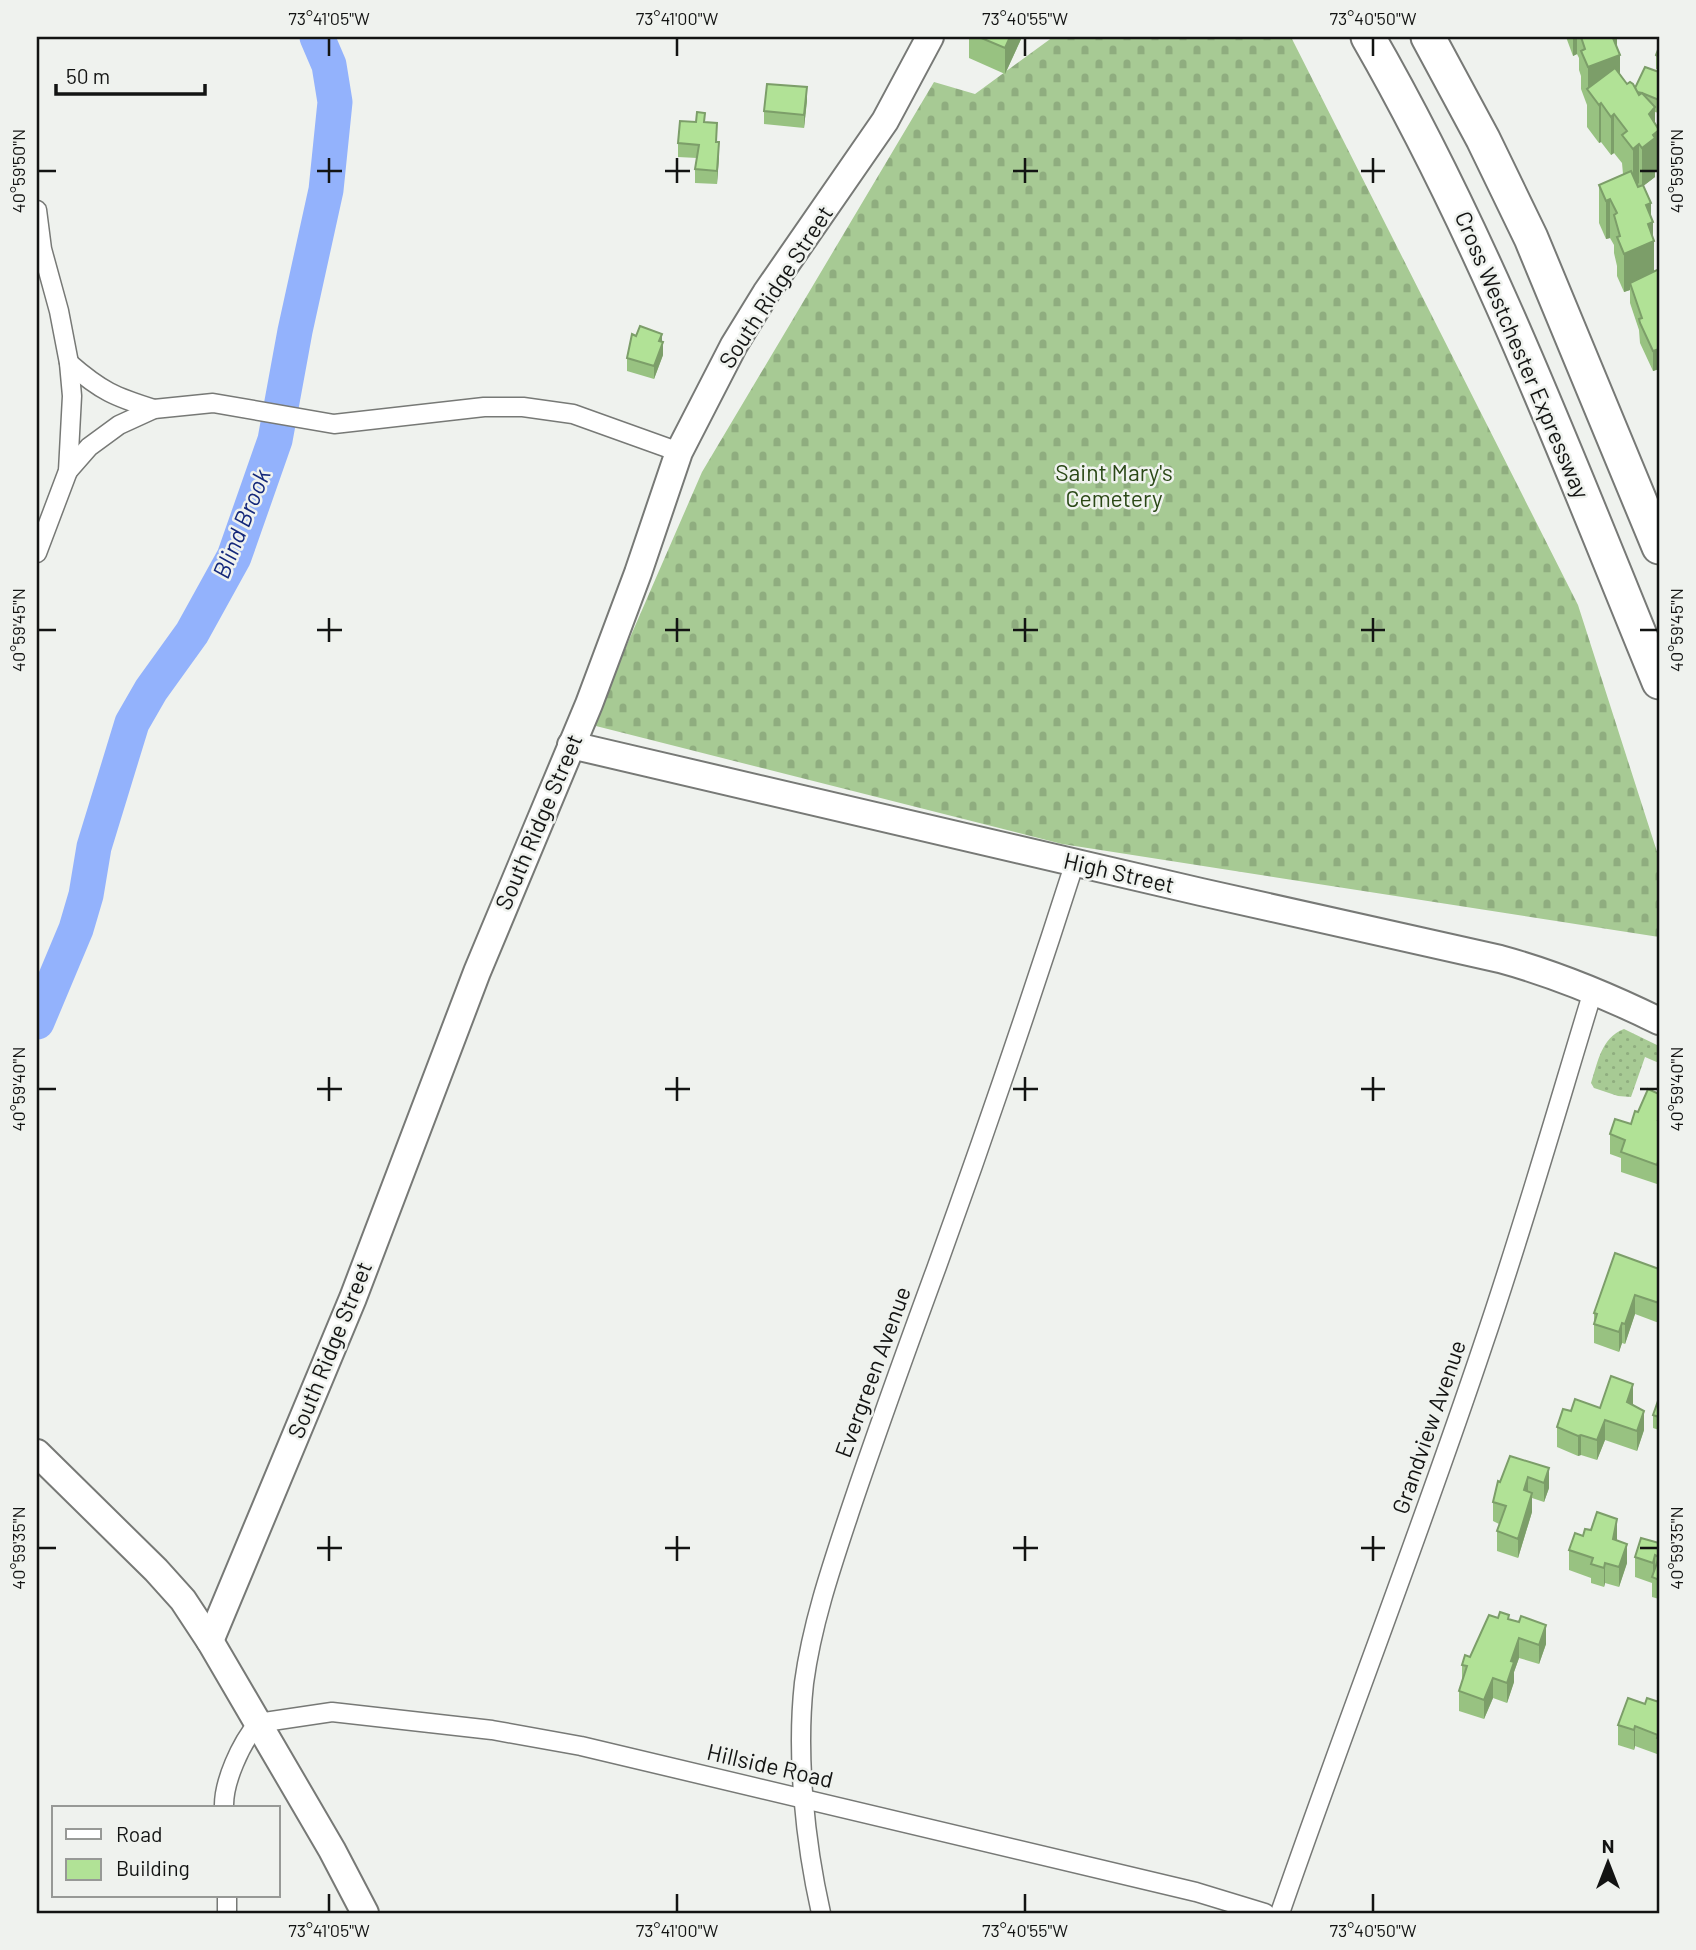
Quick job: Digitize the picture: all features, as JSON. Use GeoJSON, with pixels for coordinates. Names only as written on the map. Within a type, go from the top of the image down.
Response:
{"type":"FeatureCollection","features":[{"type":"Feature","properties":{"kind":"highway","name":"Cross Westchester Expressway"},"geometry":{"type":"LineString","coordinates":[[1368,37],[1437,163],[1484,259],[1659,682]]}},
{"type":"Feature","properties":{"kind":"highway"},"geometry":{"type":"LineString","coordinates":[[1428,37],[1483,139],[1546,270],[1659,547]]}},
{"type":"Feature","properties":{"kind":"street","name":"South Ridge Street"},"geometry":{"type":"LineString","coordinates":[[210,1641],[353,1298],[477,972],[571,745],[638,573],[679,452],[734,345],[766,293],[879,130],[930,37]]}},
{"type":"Feature","properties":{"kind":"street"},"geometry":{"type":"LineString","coordinates":[[37,209],[42,249],[60,311],[72,396],[68,471],[37,553]]}},
{"type":"Feature","properties":{"kind":"street"},"geometry":{"type":"LineString","coordinates":[[69,363],[97,387],[124,400],[154,409]]}},
{"type":"Feature","properties":{"kind":"street"},"geometry":{"type":"LineString","coordinates":[[68,471],[89,447],[119,425],[154,409],[212,403],[334,424],[484,407],[523,407],[573,414],[679,452]]}},
{"type":"Feature","properties":{"kind":"street","name":"High Street"},"geometry":{"type":"LineString","coordinates":[[571,745],[1500,959],[1541,970],[1659,1021]]}},
{"type":"Feature","properties":{"kind":"street","name":"Evergreen Avenue"},"geometry":{"type":"LineString","coordinates":[[821,1913],[804,1799],[801,1739],[804,1683],[815,1625],[825,1586],[875,1434],[940,1259],[1042,966],[1075,862]]}},
{"type":"Feature","properties":{"kind":"street","name":"Grandview Avenue"},"geometry":{"type":"LineString","coordinates":[[1280,1913],[1422,1524],[1484,1344],[1593,991]]}},
{"type":"Feature","properties":{"kind":"street"},"geometry":{"type":"LineString","coordinates":[[37,1453],[183,1600],[258,1723],[365,1913]]}},
{"type":"Feature","properties":{"kind":"street","name":"Hillside Road"},"geometry":{"type":"LineString","coordinates":[[258,1723],[332,1712],[492,1730],[581,1746],[1196,1892],[1265,1913]]}},
{"type":"Feature","properties":{"kind":"street"},"geometry":{"type":"LineString","coordinates":[[224,1806],[224,1798],[244,1739],[258,1723]]}},
{"type":"Feature","properties":{"kind":"green space","name":"Saint Mary's Cemetery"},"geometry":{"type":"Polygon","coordinates":[[[1053,37],[1291,37],[1578,605],[1659,858],[1659,937],[1062,844],[592,725],[702,472],[934,82],[975,94],[1053,37]]]}},
{"type":"Feature","properties":{"kind":"green space"},"geometry":{"type":"Polygon","coordinates":[[[1624,1029],[1659,1046],[1659,1063],[1645,1057],[1631,1097],[1618,1096],[1594,1088],[1591,1083],[1605,1045],[1610,1038],[1624,1029]]]}},
{"type":"Feature","properties":{"kind":"building"},"geometry":{"type":"Polygon","coordinates":[[[979,37],[1010,37],[1005,48],[979,37]]]}},
{"type":"Feature","properties":{"kind":"building"},"geometry":{"type":"Polygon","coordinates":[[[1581,37],[1616,37],[1613,38],[1620,55],[1588,67],[1581,51],[1585,49],[1581,37]]]}},
{"type":"Feature","properties":{"kind":"building"},"geometry":{"type":"Polygon","coordinates":[[[1645,67],[1659,72],[1659,100],[1637,92],[1635,88],[1645,67]]]}},
{"type":"Feature","properties":{"kind":"building"},"geometry":{"type":"Polygon","coordinates":[[[1615,68],[1627,84],[1633,84],[1639,95],[1642,93],[1655,107],[1649,114],[1659,130],[1653,135],[1655,138],[1642,148],[1639,144],[1633,149],[1622,135],[1627,131],[1614,114],[1611,117],[1587,89],[1615,68]]]}},
{"type":"Feature","properties":{"kind":"building"},"geometry":{"type":"Polygon","coordinates":[[[767,84],[807,87],[804,115],[764,111],[767,84]]]}},
{"type":"Feature","properties":{"kind":"building"},"geometry":{"type":"Polygon","coordinates":[[[697,112],[705,113],[704,122],[717,123],[717,171],[695,169],[699,145],[678,143],[680,121],[696,122],[697,112]]]}},
{"type":"Feature","properties":{"kind":"building"},"geometry":{"type":"Polygon","coordinates":[[[1631,171],[1638,187],[1643,185],[1651,203],[1646,205],[1653,222],[1648,224],[1654,241],[1624,254],[1617,237],[1620,236],[1614,215],[1617,213],[1610,199],[1606,201],[1599,185],[1631,171]]]}},
{"type":"Feature","properties":{"kind":"building"},"geometry":{"type":"Polygon","coordinates":[[[1659,269],[1659,349],[1653,351],[1640,323],[1639,319],[1642,318],[1630,283],[1659,269]]]}},
{"type":"Feature","properties":{"kind":"building"},"geometry":{"type":"Polygon","coordinates":[[[640,326],[662,334],[659,341],[663,342],[654,366],[627,358],[632,334],[636,336],[640,326]]]}},
{"type":"Feature","properties":{"kind":"building"},"geometry":{"type":"Polygon","coordinates":[[[1648,1089],[1659,1094],[1657,1165],[1621,1152],[1625,1140],[1610,1134],[1615,1119],[1631,1124],[1648,1089]]]}},
{"type":"Feature","properties":{"kind":"building"},"geometry":{"type":"Polygon","coordinates":[[[1615,1253],[1659,1269],[1659,1303],[1635,1295],[1625,1324],[1622,1323],[1619,1332],[1594,1324],[1597,1314],[1594,1313],[1615,1253]]]}},
{"type":"Feature","properties":{"kind":"building"},"geometry":{"type":"Polygon","coordinates":[[[1611,1376],[1633,1384],[1627,1402],[1644,1411],[1637,1431],[1605,1420],[1597,1440],[1557,1427],[1563,1409],[1571,1411],[1575,1399],[1600,1408],[1611,1376]]]}},
{"type":"Feature","properties":{"kind":"building"},"geometry":{"type":"Polygon","coordinates":[[[1659,1398],[1659,1417],[1653,1415],[1659,1398]]]}},
{"type":"Feature","properties":{"kind":"building"},"geometry":{"type":"Polygon","coordinates":[[[1510,1456],[1549,1468],[1544,1483],[1528,1477],[1524,1490],[1532,1493],[1518,1539],[1497,1531],[1506,1506],[1493,1502],[1498,1481],[1500,1482],[1510,1456]]]}},
{"type":"Feature","properties":{"kind":"building"},"geometry":{"type":"Polygon","coordinates":[[[1597,1512],[1617,1519],[1613,1539],[1627,1544],[1619,1567],[1605,1563],[1604,1568],[1591,1564],[1593,1558],[1569,1550],[1575,1533],[1583,1536],[1585,1529],[1591,1530],[1597,1512]]]}},
{"type":"Feature","properties":{"kind":"building"},"geometry":{"type":"Polygon","coordinates":[[[1641,1538],[1659,1543],[1659,1557],[1655,1555],[1653,1563],[1635,1557],[1641,1538]]]}},
{"type":"Feature","properties":{"kind":"building"},"geometry":{"type":"Polygon","coordinates":[[[1659,1557],[1659,1580],[1652,1577],[1659,1557]]]}},
{"type":"Feature","properties":{"kind":"building"},"geometry":{"type":"Polygon","coordinates":[[[1500,1612],[1509,1615],[1508,1619],[1519,1622],[1521,1616],[1546,1625],[1539,1645],[1519,1638],[1507,1683],[1493,1678],[1484,1700],[1459,1691],[1467,1666],[1462,1665],[1465,1655],[1470,1657],[1489,1615],[1498,1618],[1500,1612]]]}},
{"type":"Feature","properties":{"kind":"building"},"geometry":{"type":"Polygon","coordinates":[[[1628,1698],[1645,1704],[1647,1698],[1659,1702],[1659,1739],[1658,1735],[1635,1726],[1634,1730],[1618,1725],[1628,1698]]]}},
{"type":"Feature","properties":{"kind":"waterway","name":"Blind Brook"},"geometry":{"type":"LineString","coordinates":[[37,1022],[76,929],[86,895],[94,847],[132,723],[151,690],[192,633],[234,557],[275,440],[295,331],[326,190],[335,102],[329,65],[317,37]]}}]}
